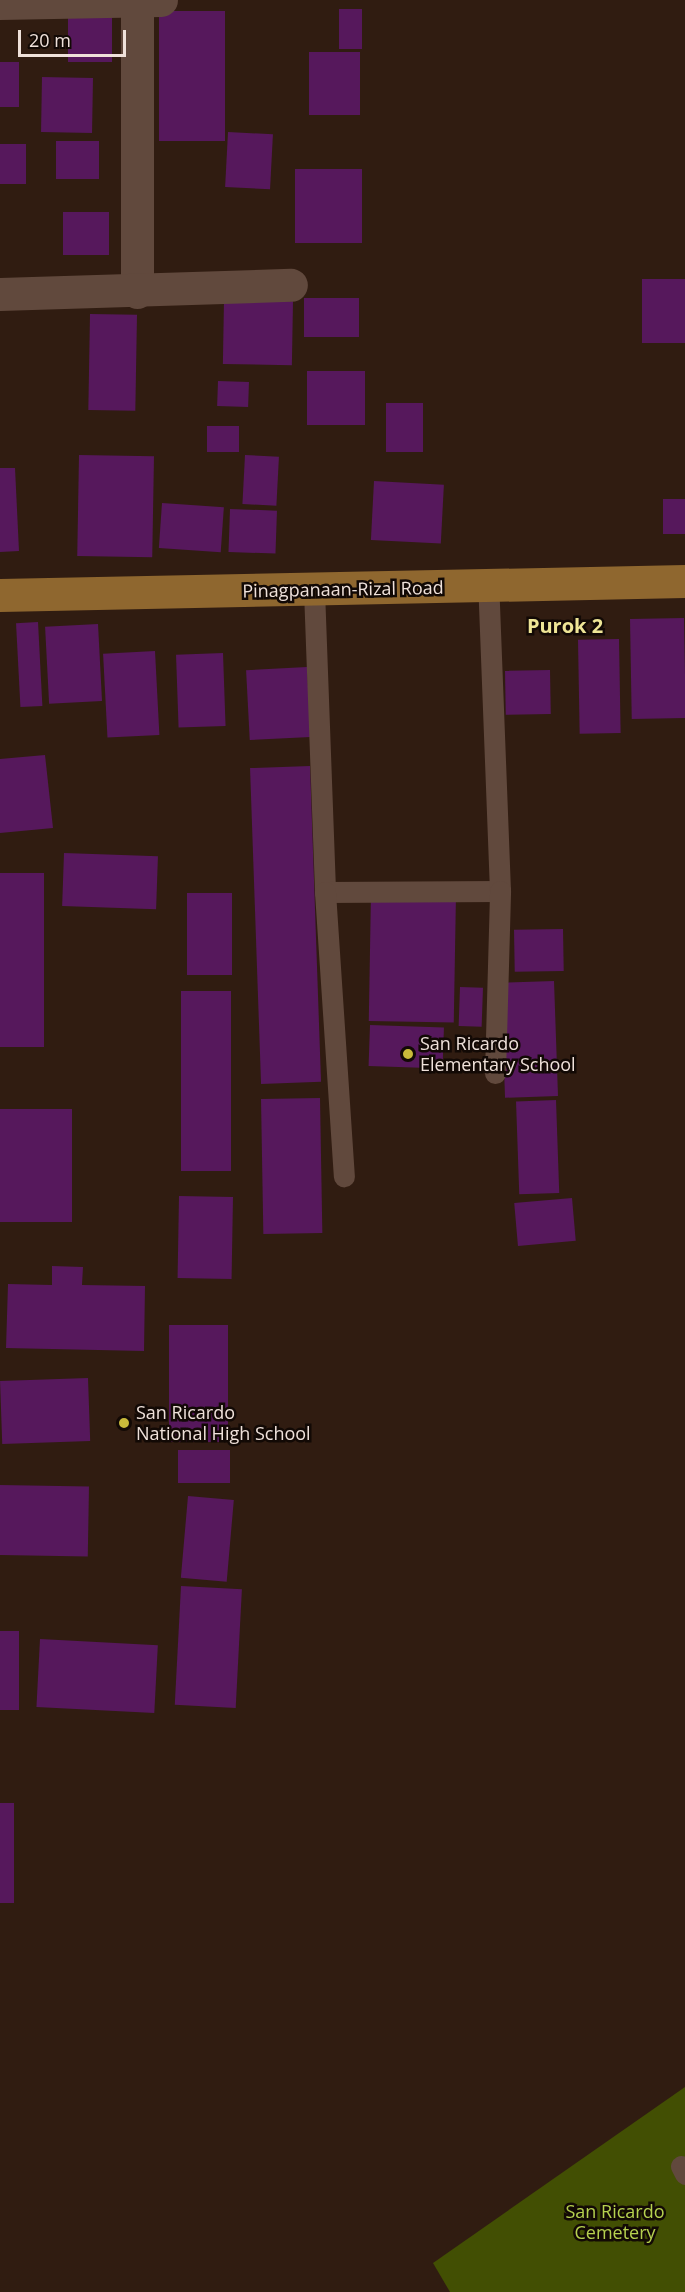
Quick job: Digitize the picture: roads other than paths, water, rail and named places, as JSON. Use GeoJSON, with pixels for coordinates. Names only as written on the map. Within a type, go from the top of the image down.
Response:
{"type":"FeatureCollection","features":[{"type":"Feature","properties":{"kind":"main road","name":"Pinagpanaan-Rizal Road"},"geometry":{"type":"LineString","coordinates":[[0,595],[685,581]]}},
{"type":"Feature","properties":{"kind":"street"},"geometry":{"type":"LineString","coordinates":[[137,0],[137,292]]}},
{"type":"Feature","properties":{"kind":"street"},"geometry":{"type":"LineString","coordinates":[[0,3],[161,0]]}},
{"type":"Feature","properties":{"kind":"street"},"geometry":{"type":"LineString","coordinates":[[0,294],[137,292],[291,285]]}},
{"type":"Feature","properties":{"kind":"lane"},"geometry":{"type":"LineString","coordinates":[[488,585],[501,891],[495,1072]]}},
{"type":"Feature","properties":{"kind":"lane"},"geometry":{"type":"LineString","coordinates":[[314,590],[325,892],[344,1176]]}},
{"type":"Feature","properties":{"kind":"lane"},"geometry":{"type":"LineString","coordinates":[[325,892],[501,891]]}},
{"type":"Feature","properties":{"kind":"place","name":"San Ricardo Elementary School"},"geometry":{"type":"Point","coordinates":[408,1054]}},
{"type":"Feature","properties":{"kind":"place","name":"San Ricardo National High School"},"geometry":{"type":"Point","coordinates":[124,1423]}},
{"type":"Feature","properties":{"kind":"district","name":"Purok 2"},"geometry":{"type":"Point","coordinates":[565,625]}},
{"type":"Feature","properties":{"kind":"park label","name":"San Ricardo Cemetery"},"geometry":{"type":"Point","coordinates":[615,2222]}}]}
